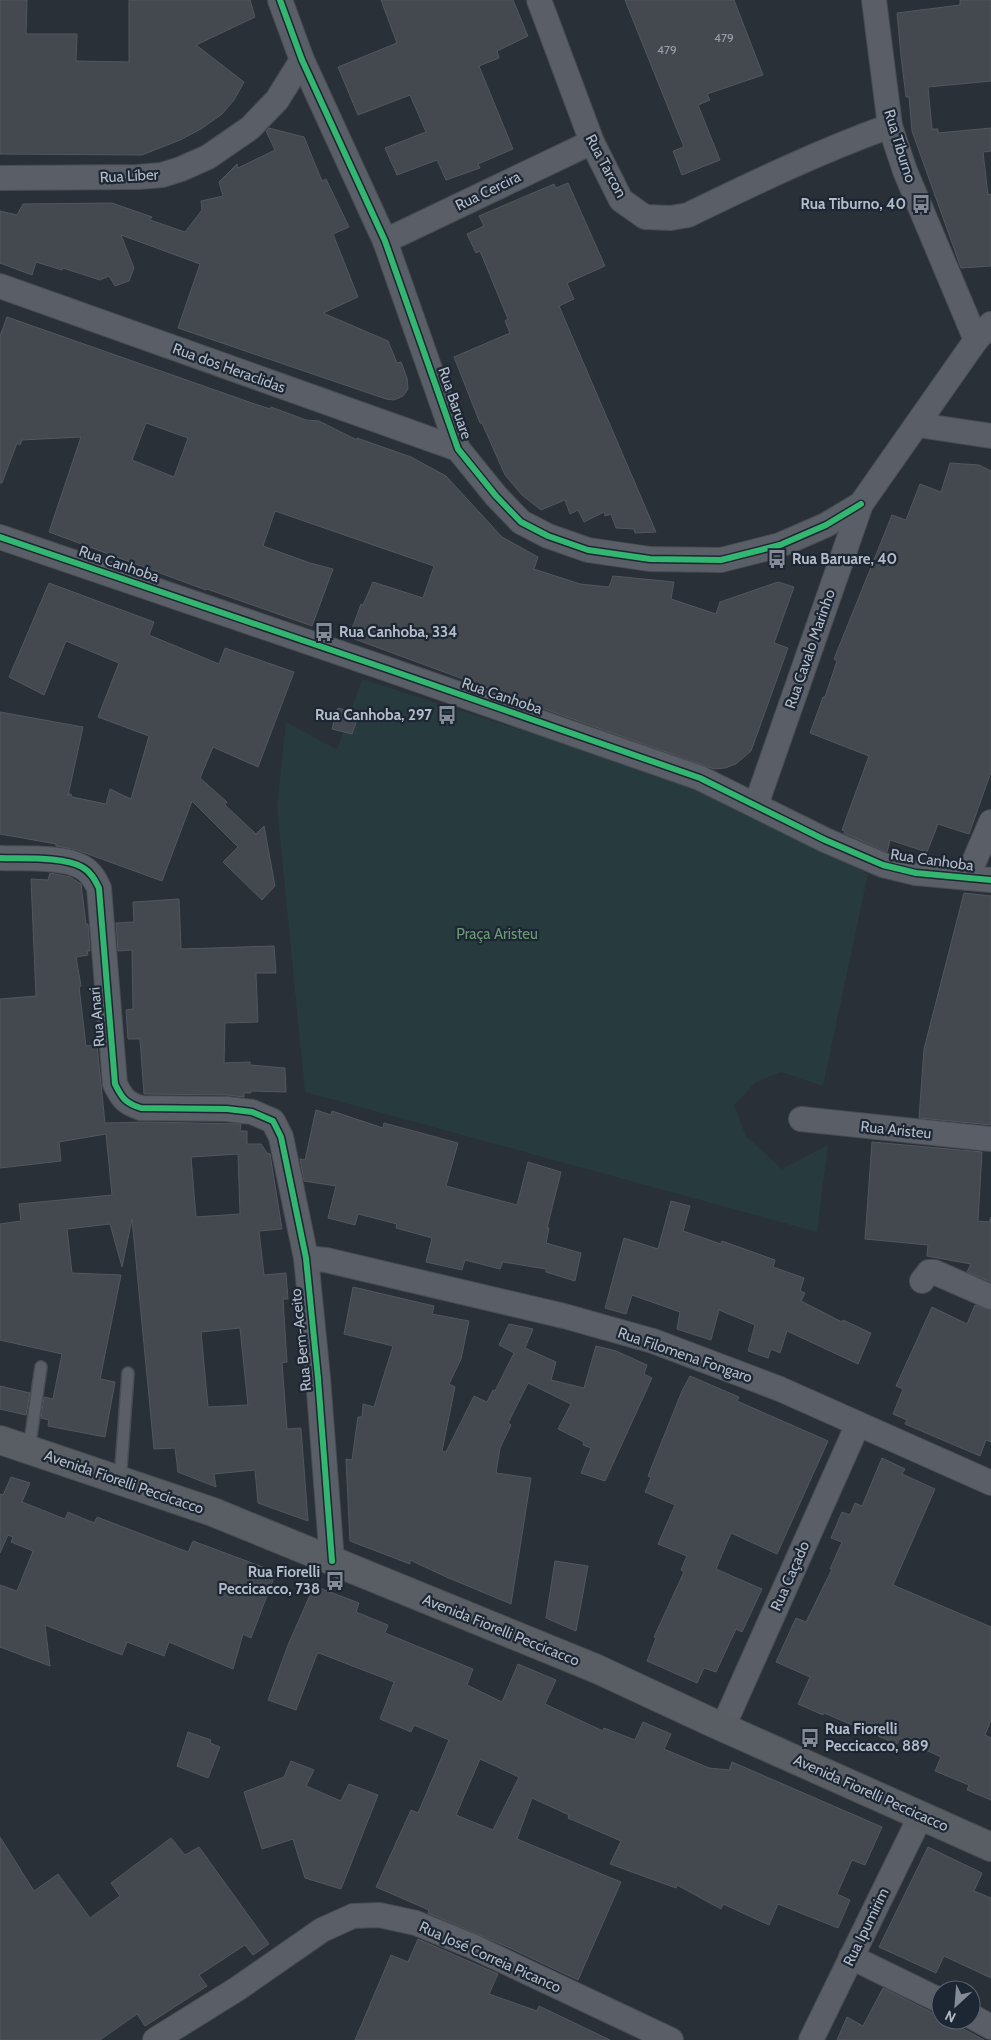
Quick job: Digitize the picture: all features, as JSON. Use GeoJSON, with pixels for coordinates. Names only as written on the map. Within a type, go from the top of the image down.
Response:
{"type":"FeatureCollection","features":[{"type":"Feature","properties":{"kind":"main road","name":"Avenida Fiorelli Peccicacco"},"geometry":{"type":"LineString","coordinates":[[0,1440],[212,1512],[597,1669],[991,1847]]}},
{"type":"Feature","properties":{"kind":"street","name":"Rua Baruare"},"geometry":{"type":"LineString","coordinates":[[280,0],[302,60],[385,241],[458,450],[496,496],[521,522],[548,536],[588,550],[650,559],[721,560],[780,545],[826,525],[861,504]]}},
{"type":"Feature","properties":{"kind":"street","name":"Rua Tarcon"},"geometry":{"type":"LineString","coordinates":[[538,0],[592,142],[621,200],[645,217],[671,218],[688,215],[789,166],[890,126]]}},
{"type":"Feature","properties":{"kind":"street","name":"Rua Tiburno"},"geometry":{"type":"LineString","coordinates":[[874,0],[890,126],[905,171],[984,332]]}},
{"type":"Feature","properties":{"kind":"street","name":"Rua Líber"},"geometry":{"type":"LineString","coordinates":[[0,178],[138,177],[162,175],[181,169],[208,157],[250,128],[277,100],[302,60]]}},
{"type":"Feature","properties":{"kind":"street","name":"Rua Cercira"},"geometry":{"type":"LineString","coordinates":[[385,241],[592,142]]}},
{"type":"Feature","properties":{"kind":"street","name":"Rua dos Heraclidas"},"geometry":{"type":"LineString","coordinates":[[0,286],[458,450]]}},
{"type":"Feature","properties":{"kind":"street","name":"Rua Cavalo Marinho"},"geometry":{"type":"LineString","coordinates":[[756,805],[861,504],[984,332]]}},
{"type":"Feature","properties":{"kind":"street"},"geometry":{"type":"LineString","coordinates":[[918,425],[991,436]]}},
{"type":"Feature","properties":{"kind":"street","name":"Rua Canhoba"},"geometry":{"type":"LineString","coordinates":[[0,537],[387,668],[700,778],[825,840],[883,865],[916,873],[991,880]]}},
{"type":"Feature","properties":{"kind":"street"},"geometry":{"type":"LineString","coordinates":[[967,878],[991,822]]}},
{"type":"Feature","properties":{"kind":"street","name":"Rua Anari"},"geometry":{"type":"LineString","coordinates":[[0,858],[60,860],[82,866],[92,875],[99,888],[115,1084],[129,1104],[141,1108],[227,1109],[252,1112],[273,1121]]}},
{"type":"Feature","properties":{"kind":"street","name":"Rua Aristeu"},"geometry":{"type":"LineString","coordinates":[[801,1119],[991,1139]]}},
{"type":"Feature","properties":{"kind":"street","name":"Rua Bem-Aceito"},"geometry":{"type":"LineString","coordinates":[[273,1121],[281,1137],[306,1258],[332,1561]]}},
{"type":"Feature","properties":{"kind":"street","name":"Rua Filomena Fongaro"},"geometry":{"type":"LineString","coordinates":[[306,1258],[326,1260],[494,1299],[653,1341],[780,1390],[991,1483]]}},
{"type":"Feature","properties":{"kind":"street"},"geometry":{"type":"LineString","coordinates":[[922,1281],[930,1272],[934,1272],[991,1297]]}},
{"type":"Feature","properties":{"kind":"street","name":"Rua Caçado"},"geometry":{"type":"LineString","coordinates":[[723,1727],[858,1424]]}},
{"type":"Feature","properties":{"kind":"street","name":"Rua Ipumirim"},"geometry":{"type":"LineString","coordinates":[[811,2040],[921,1815]]}},
{"type":"Feature","properties":{"kind":"street","name":"Rua José Correia Picanco"},"geometry":{"type":"LineString","coordinates":[[155,2040],[237,1989],[322,1930],[353,1916],[379,1916],[416,1923],[464,1943],[671,2040]]}},
{"type":"Feature","properties":{"kind":"street"},"geometry":{"type":"LineString","coordinates":[[851,1957],[931,1996]]}},
{"type":"Feature","properties":{"kind":"lane"},"geometry":{"type":"LineString","coordinates":[[29,1450],[41,1367]]}},
{"type":"Feature","properties":{"kind":"lane"},"geometry":{"type":"LineString","coordinates":[[120,1481],[128,1373]]}},
{"type":"Feature","properties":{"kind":"green space","name":"Praça Aristeu"},"geometry":{"type":"Polygon","coordinates":[[[362,679],[633,766],[753,810],[868,874],[823,1086],[781,1072],[756,1082],[734,1105],[746,1136],[782,1169],[828,1145],[817,1232],[305,1092],[277,807],[286,722],[337,750],[362,679]]]}},
{"type":"Feature","properties":{"kind":"building"},"geometry":{"type":"Polygon","coordinates":[[[0,0],[27,0],[26,34],[77,34],[76,61],[129,62],[129,0],[250,0],[255,17],[196,45],[244,82],[234,100],[222,114],[201,129],[180,140],[142,155],[0,154],[0,0]]]}},
{"type":"Feature","properties":{"kind":"building"},"geometry":{"type":"Polygon","coordinates":[[[381,0],[513,0],[528,36],[497,51],[499,58],[479,66],[513,149],[478,164],[480,168],[446,180],[437,160],[397,175],[385,148],[426,132],[410,95],[358,115],[338,67],[397,43],[381,0]]]}},
{"type":"Feature","properties":{"kind":"building"},"geometry":{"type":"Polygon","coordinates":[[[625,0],[734,0],[763,75],[707,94],[710,100],[698,105],[720,160],[682,175],[673,151],[684,147],[625,0]]]}},
{"type":"Feature","properties":{"kind":"building"},"geometry":{"type":"Polygon","coordinates":[[[960,0],[991,0],[991,81],[928,87],[932,129],[938,129],[938,133],[991,128],[991,151],[983,152],[988,195],[991,194],[991,266],[961,268],[912,131],[909,97],[906,97],[897,13],[960,5],[960,0]]]}},
{"type":"Feature","properties":{"kind":"building"},"geometry":{"type":"Polygon","coordinates":[[[269,128],[304,137],[322,181],[326,179],[349,227],[333,234],[358,297],[323,313],[388,341],[397,363],[401,362],[407,378],[408,389],[403,396],[394,400],[386,399],[178,328],[200,264],[121,235],[134,268],[129,281],[115,286],[109,276],[100,280],[63,268],[62,270],[36,262],[32,275],[0,263],[0,211],[17,215],[23,204],[112,203],[152,217],[150,220],[185,232],[202,210],[201,201],[223,196],[219,182],[237,164],[238,168],[275,150],[266,131],[269,128]]]}},
{"type":"Feature","properties":{"kind":"building"},"geometry":{"type":"Polygon","coordinates":[[[568,183],[605,266],[567,283],[574,299],[559,306],[656,532],[635,533],[634,529],[616,528],[611,514],[605,516],[604,512],[584,522],[578,510],[570,514],[565,500],[541,510],[522,495],[505,475],[482,423],[480,423],[454,357],[510,333],[505,321],[508,319],[480,251],[476,253],[467,234],[484,226],[479,216],[554,184],[556,188],[568,183]]]}},
{"type":"Feature","properties":{"kind":"building"},"geometry":{"type":"Polygon","coordinates":[[[7,317],[270,409],[271,407],[306,420],[319,421],[357,440],[357,438],[411,457],[446,476],[502,537],[538,557],[534,569],[580,584],[609,587],[613,576],[674,582],[671,599],[716,614],[720,602],[778,582],[794,587],[774,643],[788,648],[751,751],[736,764],[714,769],[349,637],[361,604],[363,605],[373,582],[423,598],[434,566],[275,511],[263,546],[333,569],[312,626],[206,590],[49,532],[81,437],[22,440],[20,445],[17,443],[2,483],[0,483],[0,336],[7,317]],[[146,423],[132,460],[174,477],[188,438],[146,423]]]}},
{"type":"Feature","properties":{"kind":"building"},"geometry":{"type":"Polygon","coordinates":[[[950,463],[979,465],[991,471],[991,772],[969,834],[938,824],[927,852],[890,840],[887,852],[844,833],[845,831],[842,830],[869,756],[810,733],[837,661],[834,659],[892,515],[906,520],[920,484],[941,492],[950,463]]]}},
{"type":"Feature","properties":{"kind":"building"},"geometry":{"type":"Polygon","coordinates":[[[49,583],[154,622],[149,635],[219,664],[225,648],[294,672],[258,767],[213,747],[200,778],[227,802],[225,805],[256,834],[264,826],[275,886],[262,900],[223,862],[238,847],[192,801],[162,881],[77,850],[56,846],[56,844],[0,834],[0,712],[83,727],[68,794],[71,794],[72,797],[106,804],[110,789],[131,799],[149,736],[98,717],[119,663],[66,641],[44,695],[9,677],[49,583]]]}},
{"type":"Feature","properties":{"kind":"building"},"geometry":{"type":"Polygon","coordinates":[[[338,708],[359,714],[352,734],[332,729],[338,708]]]}},
{"type":"Feature","properties":{"kind":"building"},"geometry":{"type":"Polygon","coordinates":[[[50,873],[70,877],[81,884],[86,924],[88,924],[90,951],[87,951],[88,955],[76,957],[81,986],[79,987],[86,1046],[97,1045],[105,1123],[241,1124],[240,1131],[247,1131],[247,1144],[261,1144],[267,1153],[270,1154],[282,1229],[259,1231],[264,1275],[286,1273],[288,1299],[283,1299],[287,1362],[282,1363],[287,1429],[301,1428],[308,1521],[258,1503],[255,1470],[214,1474],[216,1487],[178,1472],[175,1448],[154,1449],[132,1219],[122,1267],[110,1224],[67,1229],[72,1273],[121,1275],[100,1379],[115,1382],[105,1437],[48,1426],[49,1420],[41,1418],[44,1397],[53,1399],[62,1354],[0,1340],[0,1224],[21,1221],[19,1204],[112,1195],[106,1134],[59,1142],[61,1161],[0,1168],[0,999],[36,996],[31,879],[48,880],[50,873]],[[238,1154],[191,1157],[196,1217],[240,1214],[238,1154]],[[240,1328],[201,1332],[208,1407],[248,1405],[240,1328]]]}},
{"type":"Feature","properties":{"kind":"building"},"geometry":{"type":"Polygon","coordinates":[[[964,893],[991,896],[991,1125],[919,1118],[924,1049],[964,893]]]}},
{"type":"Feature","properties":{"kind":"building"},"geometry":{"type":"Polygon","coordinates":[[[179,899],[181,949],[274,946],[276,973],[256,973],[258,1022],[225,1023],[224,1063],[250,1062],[250,1065],[285,1068],[286,1092],[251,1091],[251,1093],[244,1093],[244,1097],[144,1094],[140,1039],[128,1039],[126,1010],[133,1009],[132,950],[118,951],[116,923],[134,922],[133,902],[179,899]]]}},
{"type":"Feature","properties":{"kind":"building"},"geometry":{"type":"Polygon","coordinates":[[[316,1110],[331,1115],[332,1111],[383,1128],[384,1123],[458,1143],[446,1186],[517,1205],[528,1162],[561,1172],[547,1228],[549,1228],[546,1243],[581,1253],[575,1281],[546,1272],[546,1269],[503,1262],[500,1269],[465,1260],[462,1270],[426,1262],[432,1238],[396,1228],[397,1224],[358,1214],[355,1225],[328,1218],[336,1186],[304,1181],[300,1159],[305,1160],[316,1110]]]}},
{"type":"Feature","properties":{"kind":"building"},"geometry":{"type":"Polygon","coordinates":[[[872,1142],[982,1152],[978,1221],[989,1222],[991,1217],[991,1282],[967,1272],[971,1264],[927,1256],[928,1245],[865,1239],[872,1142]]]}},
{"type":"Feature","properties":{"kind":"building"},"geometry":{"type":"Polygon","coordinates":[[[671,1201],[690,1206],[683,1231],[721,1244],[722,1241],[775,1260],[773,1267],[804,1278],[800,1291],[805,1293],[801,1301],[842,1322],[843,1320],[871,1333],[858,1364],[787,1331],[780,1353],[771,1349],[768,1358],[748,1351],[755,1325],[719,1310],[711,1340],[677,1329],[680,1312],[632,1295],[626,1314],[605,1308],[624,1238],[658,1249],[671,1201]]]}},
{"type":"Feature","properties":{"kind":"building"},"geometry":{"type":"Polygon","coordinates":[[[353,1287],[434,1306],[432,1314],[469,1321],[461,1359],[449,1384],[455,1387],[442,1451],[446,1452],[474,1396],[487,1402],[493,1390],[495,1391],[514,1353],[499,1345],[509,1324],[533,1329],[525,1348],[556,1362],[551,1380],[584,1388],[596,1346],[616,1351],[647,1365],[644,1374],[652,1378],[605,1481],[581,1473],[591,1448],[583,1445],[584,1442],[558,1429],[571,1404],[528,1383],[508,1423],[511,1425],[500,1448],[496,1473],[531,1478],[511,1604],[410,1560],[410,1564],[350,1541],[346,1459],[352,1460],[358,1417],[362,1417],[363,1404],[374,1407],[393,1346],[344,1334],[353,1287]]]}},
{"type":"Feature","properties":{"kind":"building"},"geometry":{"type":"Polygon","coordinates":[[[975,1305],[991,1310],[991,1442],[986,1440],[980,1456],[905,1424],[907,1420],[893,1414],[903,1389],[896,1386],[932,1307],[967,1324],[975,1305]]]}},
{"type":"Feature","properties":{"kind":"building"},"geometry":{"type":"Polygon","coordinates":[[[690,1376],[739,1397],[737,1401],[828,1441],[777,1554],[731,1533],[716,1569],[762,1589],[742,1632],[736,1629],[716,1672],[704,1668],[697,1683],[647,1661],[656,1638],[654,1637],[684,1572],[681,1570],[687,1556],[658,1544],[675,1505],[645,1492],[651,1478],[648,1476],[682,1391],[690,1376]]]}},
{"type":"Feature","properties":{"kind":"building"},"geometry":{"type":"Polygon","coordinates":[[[0,1386],[30,1393],[26,1415],[0,1409],[0,1386]]]}},
{"type":"Feature","properties":{"kind":"building"},"geometry":{"type":"Polygon","coordinates":[[[882,1458],[905,1469],[902,1474],[935,1489],[893,1585],[991,1627],[991,1720],[985,1735],[991,1738],[991,1800],[967,1790],[969,1785],[935,1771],[941,1757],[900,1738],[897,1744],[798,1704],[810,1677],[776,1662],[796,1618],[806,1622],[832,1569],[830,1569],[842,1542],[831,1538],[842,1512],[850,1515],[855,1503],[862,1506],[882,1458]]]}},
{"type":"Feature","properties":{"kind":"building"},"geometry":{"type":"Polygon","coordinates":[[[11,1477],[30,1483],[22,1502],[65,1519],[68,1512],[94,1523],[97,1517],[188,1552],[193,1541],[276,1572],[251,1638],[243,1634],[233,1669],[169,1642],[164,1656],[127,1642],[122,1655],[45,1625],[50,1666],[0,1647],[0,1585],[17,1591],[33,1551],[11,1542],[13,1537],[8,1535],[0,1553],[0,1494],[3,1495],[11,1477]]]}},
{"type":"Feature","properties":{"kind":"building"},"geometry":{"type":"Polygon","coordinates":[[[555,1561],[588,1566],[576,1631],[546,1618],[555,1561]]]}},
{"type":"Feature","properties":{"kind":"building"},"geometry":{"type":"Polygon","coordinates":[[[314,1586],[359,1603],[356,1612],[388,1625],[385,1633],[473,1669],[467,1685],[502,1702],[518,1664],[556,1680],[545,1704],[603,1731],[604,1728],[635,1740],[643,1722],[671,1734],[664,1749],[709,1768],[729,1770],[732,1762],[882,1827],[865,1865],[852,1860],[837,1894],[850,1900],[838,1928],[778,1904],[769,1925],[723,1904],[721,1909],[677,1885],[676,1888],[610,1864],[621,1841],[568,1818],[569,1815],[532,1798],[517,1839],[621,1882],[578,1980],[428,1913],[429,1910],[376,1887],[411,1810],[418,1813],[449,1740],[414,1725],[411,1732],[380,1719],[394,1682],[319,1653],[296,1710],[268,1700],[288,1645],[314,1586]],[[480,1759],[456,1815],[493,1830],[519,1777],[480,1759]]]}},
{"type":"Feature","properties":{"kind":"building"},"geometry":{"type":"Polygon","coordinates":[[[188,1732],[211,1740],[210,1743],[220,1747],[208,1778],[177,1766],[188,1732]]]}},
{"type":"Feature","properties":{"kind":"building"},"geometry":{"type":"Polygon","coordinates":[[[291,1761],[314,1770],[306,1786],[341,1801],[349,1784],[378,1795],[341,1889],[305,1878],[293,1839],[262,1849],[244,1792],[284,1777],[291,1761]]]}},
{"type":"Feature","properties":{"kind":"building"},"geometry":{"type":"Polygon","coordinates":[[[0,1837],[34,1891],[58,1874],[90,1918],[120,1896],[111,1883],[171,1838],[185,1855],[199,1847],[269,1944],[253,1955],[245,1945],[199,1975],[207,1986],[145,2026],[137,2014],[100,2040],[0,2040],[0,1837]]]}},
{"type":"Feature","properties":{"kind":"building"},"geometry":{"type":"Polygon","coordinates":[[[928,1847],[982,1873],[974,1891],[991,1898],[991,1978],[944,1956],[936,1973],[879,1947],[928,1847]]]}},
{"type":"Feature","properties":{"kind":"building"},"geometry":{"type":"Polygon","coordinates":[[[418,1939],[498,1974],[489,1994],[537,2011],[539,2006],[610,2040],[355,2040],[391,1955],[408,1962],[418,1939]]]}},
{"type":"Feature","properties":{"kind":"building"},"geometry":{"type":"Polygon","coordinates":[[[883,1988],[931,2012],[931,2030],[966,2030],[984,2040],[837,2040],[847,2017],[863,2026],[883,1988]]]}},
{"type":"Feature","properties":{"kind":"cycle path"},"geometry":{"type":"LineString","coordinates":[[280,0],[302,60],[385,241],[458,449],[496,496],[521,522],[548,536],[588,550],[650,559],[721,560],[780,545],[826,525],[861,504]]}},
{"type":"Feature","properties":{"kind":"cycle path"},"geometry":{"type":"LineString","coordinates":[[0,537],[700,778],[825,840],[883,865],[916,873],[991,880]]}},
{"type":"Feature","properties":{"kind":"cycle path"},"geometry":{"type":"LineString","coordinates":[[0,858],[31,858],[74,863],[88,871],[99,888],[115,1084],[125,1099],[141,1108],[227,1109],[252,1112],[273,1121],[281,1137],[306,1258],[318,1378],[332,1561]]}},
{"type":"Feature","properties":{"kind":"place","name":"Rua Tiburno, 40"},"geometry":{"type":"Point","coordinates":[921,204]}},
{"type":"Feature","properties":{"kind":"place","name":"Rua Baruare, 40"},"geometry":{"type":"Point","coordinates":[777,559]}},
{"type":"Feature","properties":{"kind":"place","name":"Rua Canhoba, 334"},"geometry":{"type":"Point","coordinates":[324,632]}},
{"type":"Feature","properties":{"kind":"place","name":"Rua Canhoba, 297"},"geometry":{"type":"Point","coordinates":[447,715]}},
{"type":"Feature","properties":{"kind":"place","name":"Rua Fiorelli Peccicacco, 738"},"geometry":{"type":"Point","coordinates":[335,1581]}},
{"type":"Feature","properties":{"kind":"place","name":"Rua Fiorelli Peccicacco, 889"},"geometry":{"type":"Point","coordinates":[810,1738]}}]}
